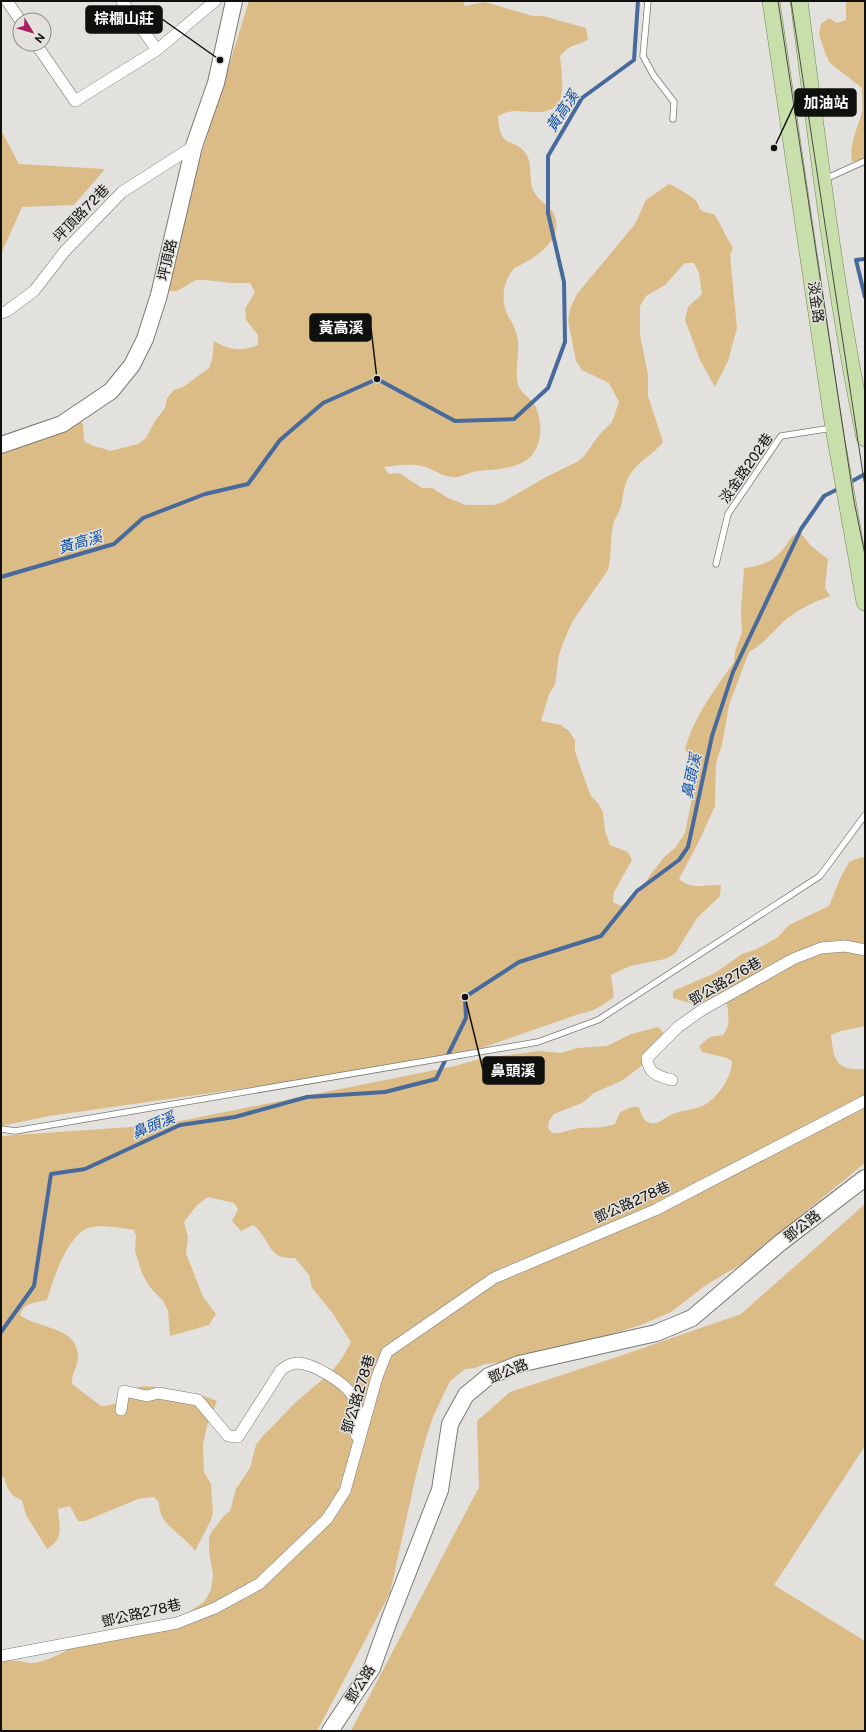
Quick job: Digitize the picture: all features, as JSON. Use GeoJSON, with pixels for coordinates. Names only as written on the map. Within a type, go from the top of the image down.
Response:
{"type":"FeatureCollection","features":[{"type":"Feature","properties":{"kind":"main road","name":"淡金路"},"geometry":{"type":"LineString","coordinates":[[771,1],[834,428],[865,602]]}},
{"type":"Feature","properties":{"kind":"main road","name":"淡金路"},"geometry":{"type":"LineString","coordinates":[[799,1],[823,180],[854,386],[865,438]]}},
{"type":"Feature","properties":{"kind":"street"},"geometry":{"type":"LineString","coordinates":[[7,1],[15,12]]}},
{"type":"Feature","properties":{"kind":"street"},"geometry":{"type":"LineString","coordinates":[[122,1],[156,50]]}},
{"type":"Feature","properties":{"kind":"street"},"geometry":{"type":"LineString","coordinates":[[41,52],[75,101],[156,50],[215,1]]}},
{"type":"Feature","properties":{"kind":"street","name":"坪頂路"},"geometry":{"type":"LineString","coordinates":[[1,445],[62,424],[111,391],[132,365],[145,339],[159,295],[194,146],[216,83],[234,1]]}},
{"type":"Feature","properties":{"kind":"street","name":"坪頂路72巷"},"geometry":{"type":"LineString","coordinates":[[1,313],[7,311],[34,291],[64,251],[122,192],[194,146]]}},
{"type":"Feature","properties":{"kind":"street","name":"鄧公路276巷"},"geometry":{"type":"LineString","coordinates":[[672,1080],[655,1076],[648,1066],[647,1058],[678,1028],[702,1010],[793,959],[821,948],[845,946],[865,950]]}},
{"type":"Feature","properties":{"kind":"street","name":"鄧公路278巷"},"geometry":{"type":"LineString","coordinates":[[1,1656],[177,1623],[215,1608],[259,1584],[328,1519],[345,1491],[377,1377],[387,1352],[494,1278],[655,1210],[865,1101]]}},
{"type":"Feature","properties":{"kind":"street","name":"鄧公路"},"geometry":{"type":"LineString","coordinates":[[330,1731],[372,1668],[440,1490],[450,1424],[466,1395],[489,1376],[519,1364],[656,1334],[692,1318],[780,1243],[865,1178]]}},
{"type":"Feature","properties":{"kind":"street"},"geometry":{"type":"LineString","coordinates":[[120,1410],[124,1391],[147,1396],[158,1393],[198,1400],[228,1436],[238,1437],[281,1370],[288,1365],[299,1363],[324,1372],[345,1386],[354,1397],[357,1414],[354,1459]]}},
{"type":"Feature","properties":{"kind":"lane"},"geometry":{"type":"LineString","coordinates":[[648,1],[643,56],[654,76],[674,102],[673,119]]}},
{"type":"Feature","properties":{"kind":"lane"},"geometry":{"type":"LineString","coordinates":[[823,180],[865,161]]}},
{"type":"Feature","properties":{"kind":"lane","name":"淡金路202巷"},"geometry":{"type":"LineString","coordinates":[[716,564],[728,514],[781,436],[834,428]]}},
{"type":"Feature","properties":{"kind":"lane"},"geometry":{"type":"LineString","coordinates":[[1,1129],[15,1131],[530,1043],[598,1020],[820,876],[865,815]]}},
{"type":"Feature","properties":{"kind":"shaded area"},"geometry":{"type":"Polygon","coordinates":[[[249,1],[463,1],[465,6],[485,2],[533,16],[543,16],[586,28],[588,40],[568,48],[560,56],[562,92],[558,103],[554,108],[543,112],[511,111],[498,116],[499,127],[502,135],[508,142],[517,146],[526,154],[530,164],[533,191],[538,198],[552,210],[556,225],[556,232],[553,238],[537,255],[513,270],[509,275],[504,290],[504,305],[515,330],[518,342],[517,382],[521,390],[536,407],[539,415],[540,432],[537,448],[527,460],[514,466],[477,471],[457,477],[444,475],[426,467],[410,465],[384,467],[389,474],[399,473],[422,488],[432,488],[448,498],[466,505],[494,505],[503,502],[546,477],[577,462],[585,455],[599,435],[612,422],[619,402],[609,383],[582,370],[576,361],[568,320],[570,309],[577,294],[635,224],[646,200],[669,184],[694,199],[701,210],[714,214],[733,247],[730,255],[737,328],[728,361],[715,387],[700,360],[685,320],[688,307],[702,294],[699,273],[694,263],[685,263],[665,285],[646,296],[640,306],[640,335],[648,375],[648,396],[663,442],[634,469],[627,480],[621,505],[613,525],[608,570],[572,622],[559,655],[555,685],[549,694],[541,721],[561,725],[569,731],[575,740],[575,751],[587,786],[591,796],[598,803],[603,812],[605,831],[610,845],[628,852],[632,860],[614,892],[613,902],[621,906],[637,895],[651,874],[665,856],[675,848],[685,833],[696,778],[692,757],[685,750],[688,738],[699,715],[712,693],[734,662],[735,652],[742,632],[741,611],[744,568],[756,566],[772,559],[781,552],[792,537],[800,532],[811,546],[828,559],[825,588],[830,596],[811,604],[786,619],[762,643],[749,652],[729,705],[722,745],[716,763],[715,806],[679,879],[684,883],[694,886],[721,885],[720,896],[697,918],[675,954],[665,959],[630,966],[611,975],[614,997],[603,1005],[591,1011],[450,1059],[49,1116],[1,1126],[1,444],[76,418],[83,424],[84,441],[90,445],[110,451],[138,444],[146,438],[155,421],[165,408],[167,398],[174,390],[183,387],[209,368],[212,360],[214,341],[235,349],[246,349],[258,345],[258,335],[246,320],[245,309],[255,292],[250,283],[196,280],[177,291],[167,291],[171,252],[249,1]]]}},
{"type":"Feature","properties":{"kind":"shaded area"},"geometry":{"type":"Polygon","coordinates":[[[846,1],[865,1],[865,155],[863,159],[852,162],[852,144],[862,113],[862,88],[830,63],[819,34],[821,24],[829,18],[837,23],[846,20],[846,1]]]}},
{"type":"Feature","properties":{"kind":"shaded area"},"geometry":{"type":"Polygon","coordinates":[[[1,130],[19,164],[105,169],[74,205],[22,207],[1,254],[1,130]]]}},
{"type":"Feature","properties":{"kind":"shaded area"},"geometry":{"type":"Polygon","coordinates":[[[862,857],[865,858],[865,1026],[841,1031],[831,1035],[835,1058],[842,1066],[855,1069],[865,1069],[865,1163],[740,1265],[706,1285],[671,1312],[641,1325],[602,1337],[505,1362],[485,1364],[475,1368],[465,1369],[450,1381],[433,1417],[426,1438],[417,1471],[390,1593],[317,1731],[1,1731],[1,1661],[34,1663],[45,1660],[57,1656],[70,1648],[184,1615],[204,1602],[211,1590],[213,1575],[209,1552],[209,1538],[212,1531],[230,1511],[236,1489],[250,1468],[256,1445],[297,1401],[331,1372],[341,1360],[351,1342],[331,1311],[312,1288],[309,1275],[295,1258],[277,1255],[261,1233],[253,1225],[241,1231],[232,1221],[238,1209],[234,1203],[208,1197],[197,1205],[184,1222],[188,1237],[186,1253],[203,1297],[216,1314],[209,1325],[170,1336],[168,1311],[164,1302],[149,1286],[142,1273],[135,1251],[136,1236],[134,1230],[98,1226],[88,1228],[80,1233],[67,1249],[53,1281],[47,1300],[27,1305],[20,1315],[28,1320],[55,1329],[70,1338],[75,1345],[78,1354],[72,1384],[101,1406],[120,1402],[130,1395],[135,1389],[145,1386],[178,1390],[217,1401],[207,1426],[203,1444],[204,1472],[211,1484],[213,1513],[195,1551],[167,1524],[160,1511],[159,1502],[154,1497],[138,1499],[85,1521],[78,1521],[70,1506],[58,1509],[60,1526],[59,1536],[53,1545],[47,1549],[26,1515],[22,1500],[12,1494],[6,1485],[4,1477],[1,1477],[1,1136],[160,1125],[455,1066],[483,1058],[539,1051],[561,1053],[577,1048],[607,1046],[631,1034],[658,1027],[663,1032],[664,1038],[645,1063],[623,1080],[594,1093],[582,1103],[554,1114],[549,1121],[548,1128],[552,1133],[556,1133],[580,1128],[610,1126],[615,1124],[620,1112],[632,1107],[639,1107],[646,1121],[657,1123],[670,1115],[700,1107],[712,1100],[726,1081],[732,1061],[727,1058],[702,1052],[699,1046],[710,1037],[723,1035],[726,1031],[728,1026],[728,1017],[725,996],[693,1004],[673,998],[673,991],[715,973],[742,954],[757,949],[778,937],[789,925],[829,906],[849,862],[862,857]]]}},
{"type":"Feature","properties":{"kind":"shaded area"},"geometry":{"type":"Polygon","coordinates":[[[865,1204],[865,1446],[774,1585],[865,1641],[865,1731],[351,1731],[479,1487],[477,1421],[510,1392],[741,1314],[865,1204]]]}},
{"type":"Feature","properties":{"kind":"waterway","name":"黃高溪"},"geometry":{"type":"LineString","coordinates":[[1,577],[114,544],[143,518],[205,494],[248,484],[280,440],[323,403],[377,379],[455,421],[514,419],[548,388],[565,342],[564,282],[548,213],[548,156],[582,98],[634,60],[638,1]]}},
{"type":"Feature","properties":{"kind":"waterway","name":"鼻頭溪"},"geometry":{"type":"LineString","coordinates":[[865,259],[856,260],[865,297]]}},
{"type":"Feature","properties":{"kind":"waterway","name":"鼻頭溪"},"geometry":{"type":"LineString","coordinates":[[847,484],[865,474]]}},
{"type":"Feature","properties":{"kind":"waterway","name":"鼻頭溪"},"geometry":{"type":"LineString","coordinates":[[1,1332],[34,1286],[51,1174],[85,1169],[180,1125],[235,1117],[307,1097],[385,1092],[436,1079],[466,1018],[465,997],[519,962],[601,936],[637,891],[679,860],[688,847],[712,736],[733,672],[801,529],[824,496],[840,488]]}},
{"type":"Feature","properties":{"kind":"tram line"},"geometry":{"type":"LineString","coordinates":[[778,1],[854,501],[865,555]]}},
{"type":"Feature","properties":{"kind":"tram line"},"geometry":{"type":"LineString","coordinates":[[791,1],[865,487]]}},
{"type":"Feature","properties":{"kind":"place","name":"棕櫚山莊"},"geometry":{"type":"Point","coordinates":[220,60]}},
{"type":"Feature","properties":{"kind":"place","name":"加油站"},"geometry":{"type":"Point","coordinates":[774,148]}},
{"type":"Feature","properties":{"kind":"place","name":"黃高溪"},"geometry":{"type":"Point","coordinates":[377,379]}},
{"type":"Feature","properties":{"kind":"place","name":"鼻頭溪"},"geometry":{"type":"Point","coordinates":[465,997]}}]}
